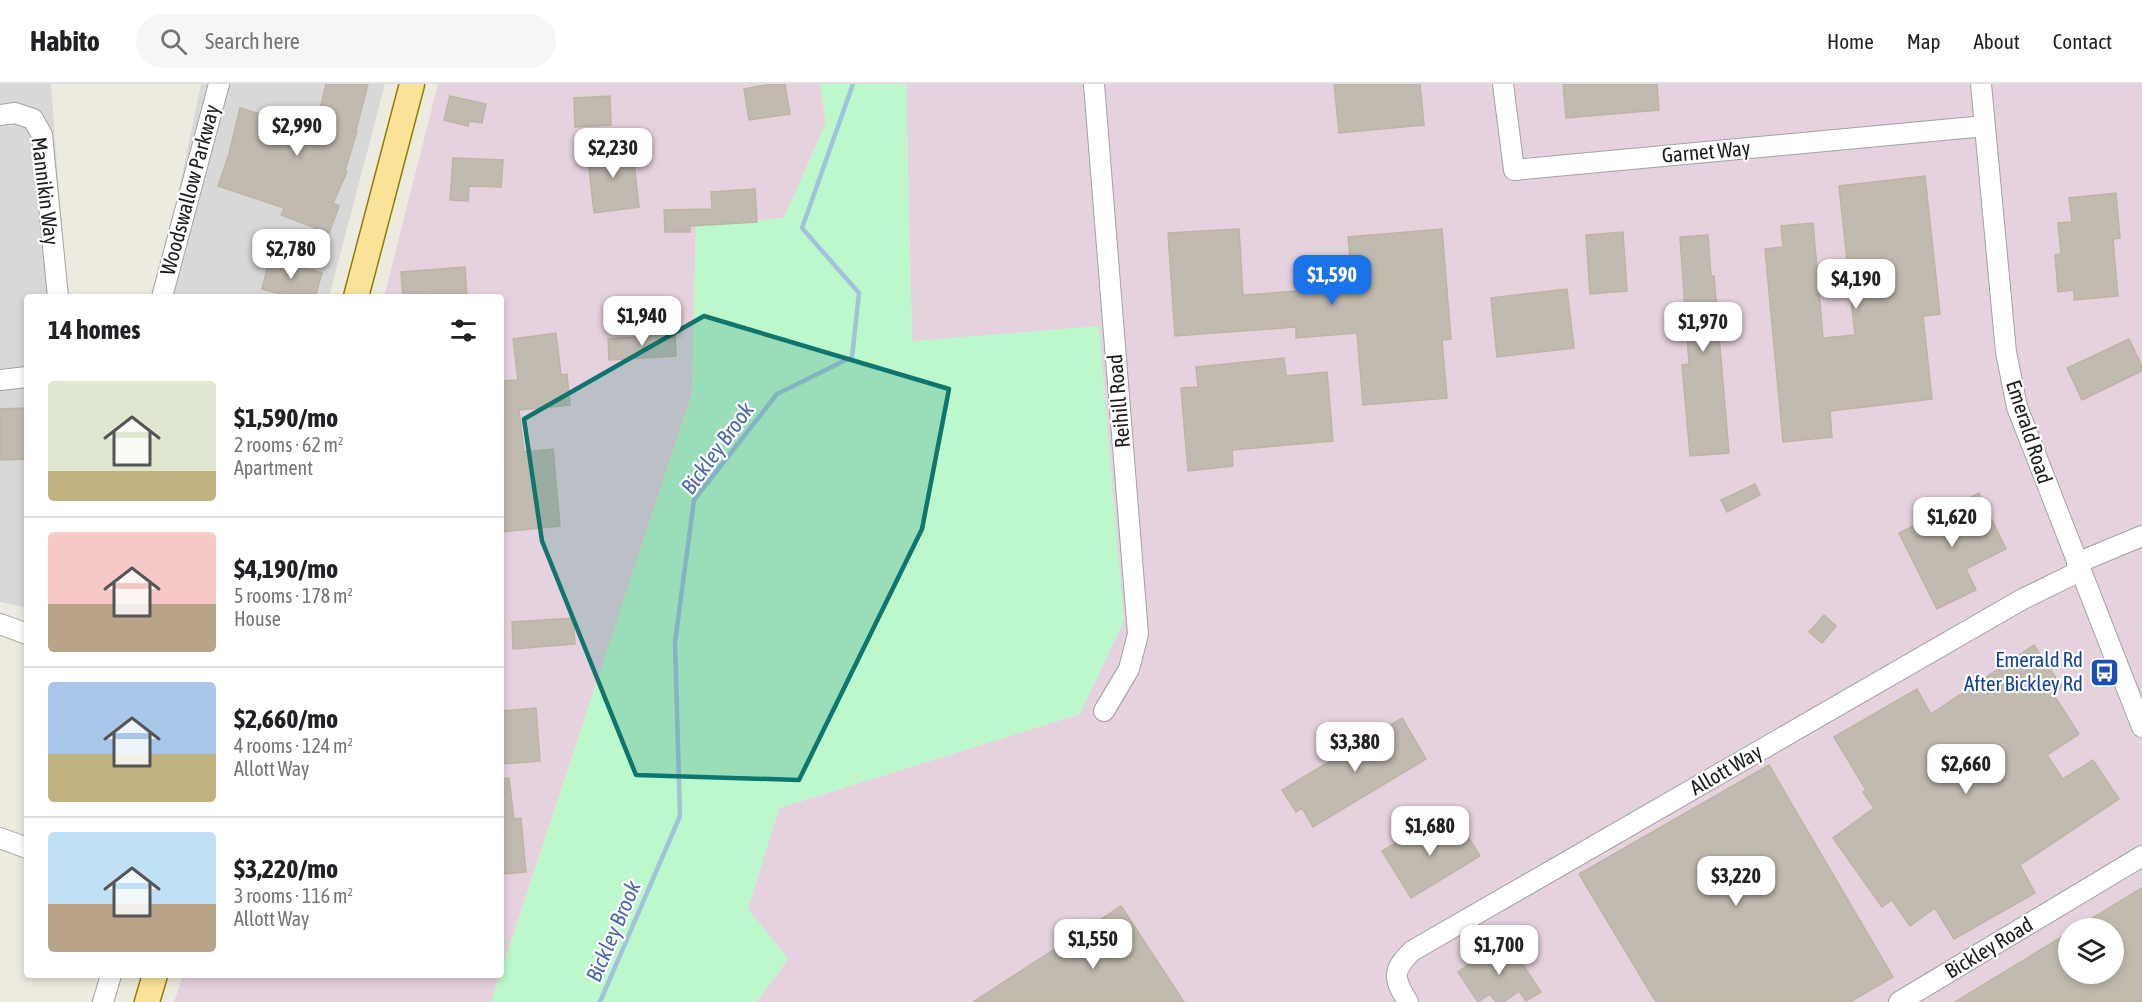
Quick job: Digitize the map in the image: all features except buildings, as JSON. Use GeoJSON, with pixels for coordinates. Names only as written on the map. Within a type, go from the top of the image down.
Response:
{"type":"FeatureCollection","features":[{"type":"Feature","properties":{"kind":"main road"},"geometry":{"type":"LineString","coordinates":[[357,294],[412,84]]}},
{"type":"Feature","properties":{"kind":"main road"},"geometry":{"type":"LineString","coordinates":[[147,1002],[154,978]]}},
{"type":"Feature","properties":{"kind":"street","name":"Woodswallow Parkway"},"geometry":{"type":"LineString","coordinates":[[163,294],[219,84]]}},
{"type":"Feature","properties":{"kind":"street","name":"Reihill Road"},"geometry":{"type":"LineString","coordinates":[[1094,84],[1138,634],[1129,669],[1104,711]]}},
{"type":"Feature","properties":{"kind":"street","name":"Garnet Way"},"geometry":{"type":"LineString","coordinates":[[1503,84],[1514,170],[1985,126]]}},
{"type":"Feature","properties":{"kind":"street","name":"Emerald Road"},"geometry":{"type":"LineString","coordinates":[[1981,84],[2011,380],[2017,407],[2142,727]]}},
{"type":"Feature","properties":{"kind":"street","name":"Mannikin Way"},"geometry":{"type":"LineString","coordinates":[[0,115],[15,113],[33,119],[42,135],[58,294]]}},
{"type":"Feature","properties":{"kind":"street"},"geometry":{"type":"LineString","coordinates":[[0,380],[24,377]]}},
{"type":"Feature","properties":{"kind":"street","name":"Allott Way"},"geometry":{"type":"LineString","coordinates":[[1404,995],[1396,976],[1399,964],[1412,951],[2078,567],[2142,536]]}},
{"type":"Feature","properties":{"kind":"street"},"geometry":{"type":"LineString","coordinates":[[0,624],[24,633]]}},
{"type":"Feature","properties":{"kind":"street"},"geometry":{"type":"LineString","coordinates":[[0,838],[24,847]]}},
{"type":"Feature","properties":{"kind":"street","name":"Bickley Road"},"geometry":{"type":"LineString","coordinates":[[1899,1002],[2142,856]]}},
{"type":"Feature","properties":{"kind":"street"},"geometry":{"type":"LineString","coordinates":[[103,1002],[110,978]]}},
{"type":"Feature","properties":{"kind":"highlighted area"},"geometry":{"type":"Polygon","coordinates":[[[704,316],[949,389],[922,529],[799,780],[636,775],[542,541],[524,419],[704,316]]]}},
{"type":"Feature","properties":{"kind":"shaded area"},"geometry":{"type":"Polygon","coordinates":[[[0,84],[51,84],[67,294],[24,294],[24,607],[0,602],[0,84]]]}},
{"type":"Feature","properties":{"kind":"shaded area"},"geometry":{"type":"Polygon","coordinates":[[[201,84],[385,84],[330,294],[152,294],[160,280],[201,84]]]}},
{"type":"Feature","properties":{"kind":"shaded area"},"geometry":{"type":"Polygon","coordinates":[[[438,84],[820,84],[826,123],[784,218],[696,226],[692,393],[504,963],[504,294],[385,294],[438,84]]]}},
{"type":"Feature","properties":{"kind":"shaded area"},"geometry":{"type":"Polygon","coordinates":[[[906,84],[2142,84],[2142,888],[2092,918],[2058,918],[2058,984],[2124,984],[2124,918],[2094,918],[2142,889],[2142,1002],[757,1002],[788,959],[748,909],[779,808],[1080,714],[912,341],[906,84]]]}},
{"type":"Feature","properties":{"kind":"shaded area"},"geometry":{"type":"Polygon","coordinates":[[[182,978],[499,978],[491,1002],[174,1002],[182,978]]]}},
{"type":"Feature","properties":{"kind":"green space"},"geometry":{"type":"Polygon","coordinates":[[[820,84],[906,84],[912,341],[1099,326],[1124,621],[1080,714],[779,808],[748,909],[788,959],[757,1002],[491,1002],[499,978],[504,978],[504,963],[692,393],[696,226],[784,218],[826,123],[820,84]]]}},
{"type":"Feature","properties":{"kind":"waterway","name":"Bickley Brook"},"geometry":{"type":"LineString","coordinates":[[600,1002],[680,816],[675,642],[694,500],[777,394],[852,357],[859,293],[802,228],[853,84]]}},
{"type":"Feature","properties":{"kind":"place","name":"Emerald Rd After Bickley Rd"},"geometry":{"type":"Point","coordinates":[2104,672]}}]}
